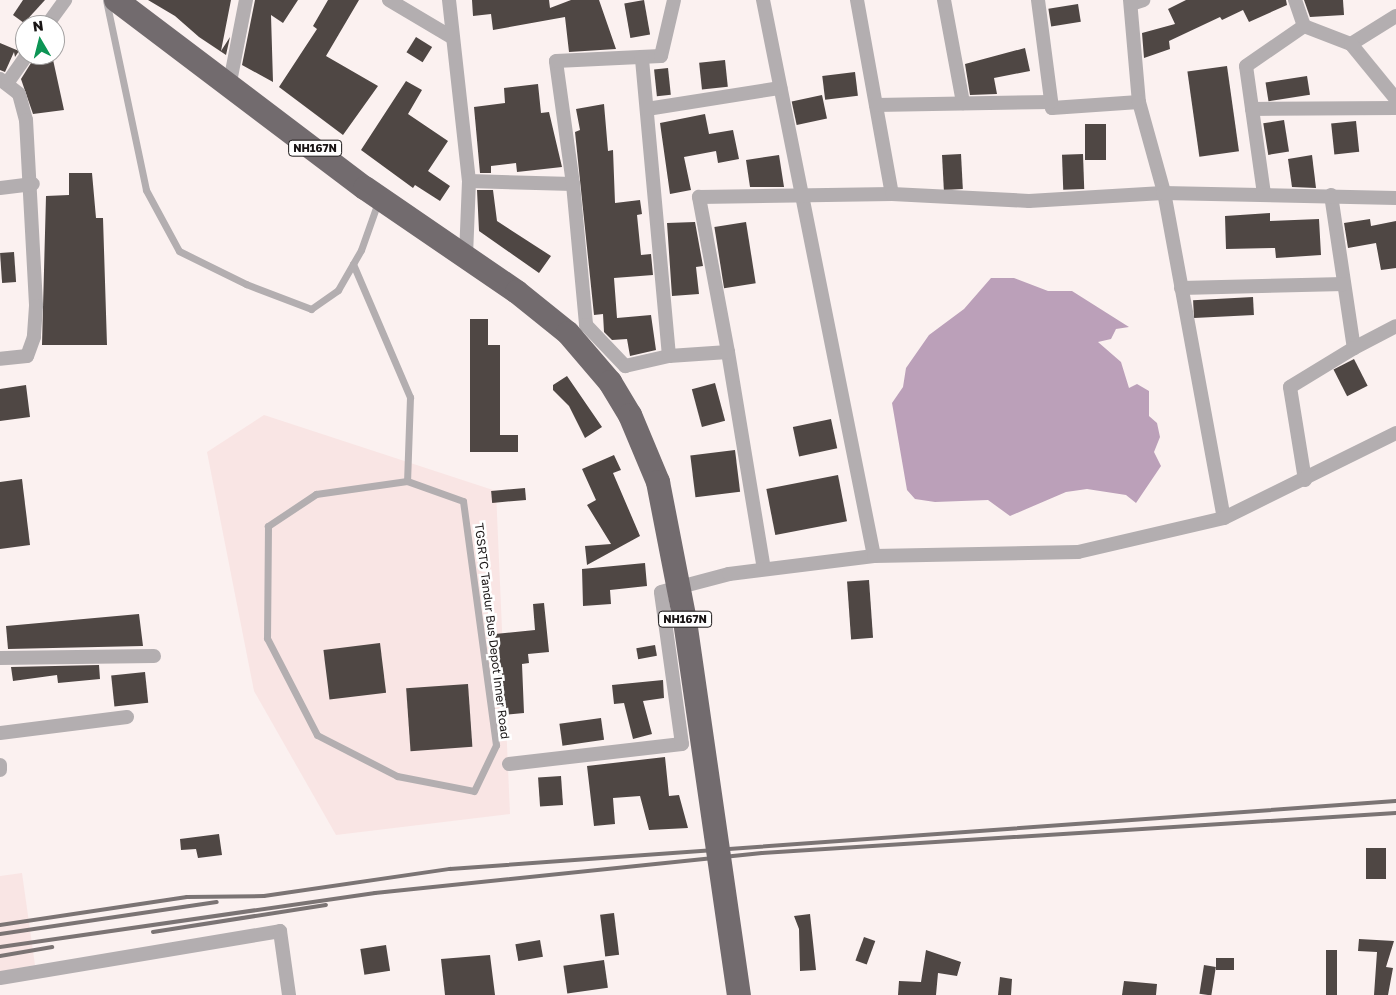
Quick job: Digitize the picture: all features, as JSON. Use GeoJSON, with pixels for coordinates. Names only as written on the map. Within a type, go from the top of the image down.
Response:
{"type":"FeatureCollection","features":[{"type":"Feature","properties":{"kind":"highway","name":"NH167N"},"geometry":{"type":"LineString","coordinates":[[116,0],[230,82],[380,197],[517,292],[568,334],[610,382],[630,415],[658,482],[685,621],[740,995]]}},
{"type":"Feature","properties":{"kind":"street"},"geometry":{"type":"LineString","coordinates":[[54,15],[65,0]]}},
{"type":"Feature","properties":{"kind":"street"},"geometry":{"type":"LineString","coordinates":[[230,82],[246,0]]}},
{"type":"Feature","properties":{"kind":"street"},"geometry":{"type":"LineString","coordinates":[[389,0],[453,38]]}},
{"type":"Feature","properties":{"kind":"street"},"geometry":{"type":"LineString","coordinates":[[449,0],[469,181],[466,256]]}},
{"type":"Feature","properties":{"kind":"street"},"geometry":{"type":"LineString","coordinates":[[674,0],[661,56],[556,61],[573,184],[586,325],[625,366],[669,356],[728,352]]}},
{"type":"Feature","properties":{"kind":"street"},"geometry":{"type":"LineString","coordinates":[[763,0],[800,195],[874,556]]}},
{"type":"Feature","properties":{"kind":"street"},"geometry":{"type":"LineString","coordinates":[[857,0],[892,194]]}},
{"type":"Feature","properties":{"kind":"street"},"geometry":{"type":"LineString","coordinates":[[944,0],[964,104]]}},
{"type":"Feature","properties":{"kind":"street"},"geometry":{"type":"LineString","coordinates":[[1038,0],[1052,108],[1139,102]]}},
{"type":"Feature","properties":{"kind":"street"},"geometry":{"type":"LineString","coordinates":[[1294,0],[1304,26],[1351,44],[1396,99]]}},
{"type":"Feature","properties":{"kind":"street"},"geometry":{"type":"LineString","coordinates":[[1135,1],[1139,102],[1163,193],[1224,518]]}},
{"type":"Feature","properties":{"kind":"street"},"geometry":{"type":"LineString","coordinates":[[1351,44],[1396,16]]}},
{"type":"Feature","properties":{"kind":"street"},"geometry":{"type":"LineString","coordinates":[[1264,194],[1246,66],[1304,26]]}},
{"type":"Feature","properties":{"kind":"street"},"geometry":{"type":"LineString","coordinates":[[642,57],[669,356]]}},
{"type":"Feature","properties":{"kind":"street"},"geometry":{"type":"LineString","coordinates":[[0,360],[26,356],[34,336],[32,184],[26,120],[19,94],[4,80],[18,65]]}},
{"type":"Feature","properties":{"kind":"street"},"geometry":{"type":"LineString","coordinates":[[647,109],[780,88]]}},
{"type":"Feature","properties":{"kind":"street"},"geometry":{"type":"LineString","coordinates":[[876,105],[1051,102]]}},
{"type":"Feature","properties":{"kind":"street"},"geometry":{"type":"LineString","coordinates":[[1252,109],[1396,108]]}},
{"type":"Feature","properties":{"kind":"street"},"geometry":{"type":"LineString","coordinates":[[469,181],[573,184]]}},
{"type":"Feature","properties":{"kind":"street"},"geometry":{"type":"LineString","coordinates":[[0,188],[32,184]]}},
{"type":"Feature","properties":{"kind":"street"},"geometry":{"type":"LineString","coordinates":[[764,569],[728,352],[699,197],[892,194],[1029,201],[1163,193],[1331,195],[1396,198]]}},
{"type":"Feature","properties":{"kind":"street"},"geometry":{"type":"LineString","coordinates":[[1331,195],[1354,348]]}},
{"type":"Feature","properties":{"kind":"street"},"geometry":{"type":"LineString","coordinates":[[1181,288],[1344,284]]}},
{"type":"Feature","properties":{"kind":"street"},"geometry":{"type":"LineString","coordinates":[[1305,480],[1290,387],[1354,348],[1396,326]]}},
{"type":"Feature","properties":{"kind":"street"},"geometry":{"type":"LineString","coordinates":[[509,764],[682,744],[661,592],[764,569],[874,556],[1078,552],[1224,518],[1305,480],[1396,433]]}},
{"type":"Feature","properties":{"kind":"street"},"geometry":{"type":"LineString","coordinates":[[0,658],[154,656]]}},
{"type":"Feature","properties":{"kind":"street"},"geometry":{"type":"LineString","coordinates":[[0,733],[127,717]]}},
{"type":"Feature","properties":{"kind":"street"},"geometry":{"type":"LineString","coordinates":[[0,765],[0,770]]}},
{"type":"Feature","properties":{"kind":"street"},"geometry":{"type":"LineString","coordinates":[[0,978],[280,931],[289,995]]}},
{"type":"Feature","properties":{"kind":"lane"},"geometry":{"type":"LineString","coordinates":[[106,0],[146,190],[179,251],[246,284],[311,309],[338,290],[353,264],[380,197]]}},
{"type":"Feature","properties":{"kind":"lane"},"geometry":{"type":"LineString","coordinates":[[353,264],[410,397],[407,482]]}},
{"type":"Feature","properties":{"kind":"lane","name":"TGSRTC Tandur Bus Depot Inner Road"},"geometry":{"type":"LineString","coordinates":[[407,482],[463,501],[496,745],[474,791],[397,776],[317,735],[267,638],[268,526],[316,494],[407,482]]}},
{"type":"Feature","properties":{"kind":"shaded area"},"geometry":{"type":"Polygon","coordinates":[[[991,278],[1014,278],[1048,291],[1072,291],[1129,327],[1116,329],[1111,339],[1098,342],[1121,362],[1129,388],[1137,384],[1149,391],[1149,416],[1157,423],[1160,437],[1154,452],[1161,466],[1136,503],[1126,495],[1087,489],[1066,492],[1010,516],[988,500],[935,502],[915,499],[907,490],[892,403],[903,387],[906,368],[929,335],[964,309],[991,278]]]}},
{"type":"Feature","properties":{"kind":"shaded area"},"geometry":{"type":"Polygon","coordinates":[[[264,415],[496,491],[510,814],[336,835],[254,691],[207,452],[264,415]]]}},
{"type":"Feature","properties":{"kind":"shaded area"},"geometry":{"type":"Polygon","coordinates":[[[22,873],[35,965],[0,972],[0,876],[22,873]]]}},
{"type":"Feature","properties":{"kind":"building"},"geometry":{"type":"Polygon","coordinates":[[[23,0],[45,0],[31,15],[13,15],[23,0]]]}},
{"type":"Feature","properties":{"kind":"building"},"geometry":{"type":"Polygon","coordinates":[[[148,0],[231,0],[221,51],[230,37],[226,55],[199,37],[175,16],[148,0]]]}},
{"type":"Feature","properties":{"kind":"building"},"geometry":{"type":"Polygon","coordinates":[[[255,0],[298,0],[283,23],[271,15],[273,82],[242,65],[255,0]]]}},
{"type":"Feature","properties":{"kind":"building"},"geometry":{"type":"Polygon","coordinates":[[[328,0],[359,0],[326,56],[378,86],[343,135],[279,87],[317,29],[313,26],[328,0]]]}},
{"type":"Feature","properties":{"kind":"building"},"geometry":{"type":"Polygon","coordinates":[[[472,0],[549,0],[550,8],[571,0],[599,0],[616,49],[569,52],[565,17],[493,30],[491,14],[473,16],[472,0]]]}},
{"type":"Feature","properties":{"kind":"building"},"geometry":{"type":"Polygon","coordinates":[[[644,0],[650,34],[630,38],[624,3],[644,0]]]}},
{"type":"Feature","properties":{"kind":"building"},"geometry":{"type":"Polygon","coordinates":[[[1186,0],[1286,0],[1287,5],[1249,22],[1243,10],[1222,20],[1220,17],[1169,41],[1170,49],[1144,58],[1142,33],[1175,24],[1168,9],[1186,0]]]}},
{"type":"Feature","properties":{"kind":"building"},"geometry":{"type":"Polygon","coordinates":[[[1304,0],[1343,0],[1344,15],[1310,17],[1304,0]]]}},
{"type":"Feature","properties":{"kind":"building"},"geometry":{"type":"Polygon","coordinates":[[[1078,4],[1081,22],[1051,26],[1048,9],[1078,4]]]}},
{"type":"Feature","properties":{"kind":"building"},"geometry":{"type":"Polygon","coordinates":[[[416,37],[432,47],[423,62],[406,52],[416,37]]]}},
{"type":"Feature","properties":{"kind":"building"},"geometry":{"type":"Polygon","coordinates":[[[0,43],[15,49],[15,57],[14,52],[5,72],[0,70],[0,43]]]}},
{"type":"Feature","properties":{"kind":"building"},"geometry":{"type":"Polygon","coordinates":[[[1025,48],[1030,71],[994,78],[997,94],[970,95],[965,64],[1025,48]]]}},
{"type":"Feature","properties":{"kind":"building"},"geometry":{"type":"Polygon","coordinates":[[[725,60],[728,87],[702,90],[699,63],[725,60]]]}},
{"type":"Feature","properties":{"kind":"building"},"geometry":{"type":"Polygon","coordinates":[[[30,65],[54,65],[64,110],[33,114],[21,79],[30,65]]]}},
{"type":"Feature","properties":{"kind":"building"},"geometry":{"type":"Polygon","coordinates":[[[1227,66],[1239,151],[1199,157],[1187,72],[1227,66]]]}},
{"type":"Feature","properties":{"kind":"building"},"geometry":{"type":"Polygon","coordinates":[[[668,68],[671,95],[657,96],[654,69],[668,68]]]}},
{"type":"Feature","properties":{"kind":"building"},"geometry":{"type":"Polygon","coordinates":[[[855,72],[858,96],[825,100],[822,76],[855,72]]]}},
{"type":"Feature","properties":{"kind":"building"},"geometry":{"type":"Polygon","coordinates":[[[1307,76],[1310,95],[1268,101],[1266,83],[1307,76]]]}},
{"type":"Feature","properties":{"kind":"building"},"geometry":{"type":"Polygon","coordinates":[[[406,81],[422,90],[408,114],[448,141],[428,171],[450,186],[440,201],[415,185],[413,188],[361,150],[406,81]]]}},
{"type":"Feature","properties":{"kind":"building"},"geometry":{"type":"Polygon","coordinates":[[[538,84],[541,113],[549,112],[562,167],[517,172],[516,163],[491,166],[491,173],[480,173],[474,107],[505,103],[504,88],[538,84]]]}},
{"type":"Feature","properties":{"kind":"building"},"geometry":{"type":"Polygon","coordinates":[[[822,95],[827,118],[797,125],[792,101],[822,95]]]}},
{"type":"Feature","properties":{"kind":"building"},"geometry":{"type":"Polygon","coordinates":[[[604,104],[608,151],[613,150],[615,203],[640,200],[642,214],[637,215],[641,255],[651,254],[653,275],[614,278],[617,318],[651,315],[656,350],[630,356],[627,339],[612,340],[604,332],[603,314],[594,315],[575,132],[580,130],[576,109],[604,104]]]}},
{"type":"Feature","properties":{"kind":"building"},"geometry":{"type":"Polygon","coordinates":[[[705,114],[709,134],[733,130],[739,159],[718,163],[716,151],[684,157],[691,190],[670,194],[660,123],[705,114]]]}},
{"type":"Feature","properties":{"kind":"building"},"geometry":{"type":"Polygon","coordinates":[[[1284,120],[1289,152],[1268,155],[1263,123],[1284,120]]]}},
{"type":"Feature","properties":{"kind":"building"},"geometry":{"type":"Polygon","coordinates":[[[1356,121],[1359,152],[1334,154],[1331,124],[1356,121]]]}},
{"type":"Feature","properties":{"kind":"building"},"geometry":{"type":"Polygon","coordinates":[[[1085,124],[1106,124],[1106,160],[1085,160],[1085,124]]]}},
{"type":"Feature","properties":{"kind":"building"},"geometry":{"type":"Polygon","coordinates":[[[961,154],[963,189],[944,190],[942,155],[961,154]]]}},
{"type":"Feature","properties":{"kind":"building"},"geometry":{"type":"Polygon","coordinates":[[[1083,154],[1084,189],[1063,190],[1062,155],[1083,154]]]}},
{"type":"Feature","properties":{"kind":"building"},"geometry":{"type":"Polygon","coordinates":[[[779,155],[784,187],[750,187],[746,160],[779,155]]]}},
{"type":"Feature","properties":{"kind":"building"},"geometry":{"type":"Polygon","coordinates":[[[1312,155],[1316,188],[1292,187],[1288,159],[1312,155]]]}},
{"type":"Feature","properties":{"kind":"building"},"geometry":{"type":"Polygon","coordinates":[[[69,173],[92,173],[96,218],[103,218],[107,345],[42,345],[46,196],[69,195],[69,173]]]}},
{"type":"Feature","properties":{"kind":"building"},"geometry":{"type":"Polygon","coordinates":[[[477,190],[493,190],[497,221],[551,256],[539,273],[479,231],[477,190]]]}},
{"type":"Feature","properties":{"kind":"building"},"geometry":{"type":"Polygon","coordinates":[[[1270,213],[1270,221],[1319,219],[1321,255],[1276,258],[1275,248],[1226,249],[1225,216],[1270,213]]]}},
{"type":"Feature","properties":{"kind":"building"},"geometry":{"type":"Polygon","coordinates":[[[1370,219],[1371,226],[1396,221],[1396,268],[1381,270],[1376,243],[1348,248],[1344,223],[1370,219]]]}},
{"type":"Feature","properties":{"kind":"building"},"geometry":{"type":"Polygon","coordinates":[[[695,222],[703,266],[696,267],[699,294],[672,296],[667,223],[695,222]]]}},
{"type":"Feature","properties":{"kind":"building"},"geometry":{"type":"Polygon","coordinates":[[[746,222],[756,283],[724,288],[714,227],[746,222]]]}},
{"type":"Feature","properties":{"kind":"building"},"geometry":{"type":"Polygon","coordinates":[[[14,252],[16,282],[2,283],[0,253],[14,252]]]}},
{"type":"Feature","properties":{"kind":"building"},"geometry":{"type":"Polygon","coordinates":[[[1253,297],[1254,315],[1194,318],[1193,300],[1253,297]]]}},
{"type":"Feature","properties":{"kind":"building"},"geometry":{"type":"Polygon","coordinates":[[[470,319],[488,319],[488,345],[500,345],[500,435],[518,435],[518,452],[470,452],[470,319]]]}},
{"type":"Feature","properties":{"kind":"building"},"geometry":{"type":"Polygon","coordinates":[[[1354,359],[1368,386],[1347,396],[1334,369],[1354,359]]]}},
{"type":"Feature","properties":{"kind":"building"},"geometry":{"type":"Polygon","coordinates":[[[567,376],[602,427],[585,438],[569,406],[553,390],[553,385],[567,376]]]}},
{"type":"Feature","properties":{"kind":"building"},"geometry":{"type":"Polygon","coordinates":[[[715,383],[725,421],[702,427],[692,389],[715,383]]]}},
{"type":"Feature","properties":{"kind":"building"},"geometry":{"type":"Polygon","coordinates":[[[26,385],[30,417],[0,421],[0,389],[26,385]]]}},
{"type":"Feature","properties":{"kind":"building"},"geometry":{"type":"Polygon","coordinates":[[[831,419],[837,448],[799,456],[793,427],[831,419]]]}},
{"type":"Feature","properties":{"kind":"building"},"geometry":{"type":"Polygon","coordinates":[[[735,450],[740,492],[695,497],[690,455],[735,450]]]}},
{"type":"Feature","properties":{"kind":"building"},"geometry":{"type":"Polygon","coordinates":[[[614,455],[621,470],[613,473],[640,536],[587,565],[585,546],[611,544],[587,505],[596,500],[582,469],[614,455]]]}},
{"type":"Feature","properties":{"kind":"building"},"geometry":{"type":"Polygon","coordinates":[[[838,475],[847,521],[775,535],[766,489],[838,475]]]}},
{"type":"Feature","properties":{"kind":"building"},"geometry":{"type":"Polygon","coordinates":[[[22,479],[30,545],[0,549],[0,482],[22,479]]]}},
{"type":"Feature","properties":{"kind":"building"},"geometry":{"type":"Polygon","coordinates":[[[525,488],[526,500],[492,503],[491,491],[525,488]]]}},
{"type":"Feature","properties":{"kind":"building"},"geometry":{"type":"Polygon","coordinates":[[[645,563],[647,586],[610,590],[611,604],[583,606],[582,569],[645,563]]]}},
{"type":"Feature","properties":{"kind":"building"},"geometry":{"type":"Polygon","coordinates":[[[869,580],[873,638],[851,639],[847,582],[869,580]]]}},
{"type":"Feature","properties":{"kind":"building"},"geometry":{"type":"Polygon","coordinates":[[[544,603],[549,652],[528,654],[529,663],[522,664],[524,713],[501,715],[495,634],[535,630],[533,604],[544,603]]]}},
{"type":"Feature","properties":{"kind":"building"},"geometry":{"type":"Polygon","coordinates":[[[139,614],[143,646],[8,649],[6,626],[139,614]]]}},
{"type":"Feature","properties":{"kind":"building"},"geometry":{"type":"Polygon","coordinates":[[[380,643],[386,693],[330,700],[323,650],[380,643]]]}},
{"type":"Feature","properties":{"kind":"building"},"geometry":{"type":"Polygon","coordinates":[[[655,645],[657,656],[638,659],[636,648],[655,645]]]}},
{"type":"Feature","properties":{"kind":"building"},"geometry":{"type":"Polygon","coordinates":[[[99,665],[100,679],[58,683],[57,675],[13,681],[11,667],[99,665]]]}},
{"type":"Feature","properties":{"kind":"building"},"geometry":{"type":"Polygon","coordinates":[[[145,672],[148,703],[114,706],[111,676],[145,672]]]}},
{"type":"Feature","properties":{"kind":"building"},"geometry":{"type":"Polygon","coordinates":[[[663,680],[664,698],[643,701],[652,734],[633,739],[624,703],[614,704],[612,685],[663,680]]]}},
{"type":"Feature","properties":{"kind":"building"},"geometry":{"type":"Polygon","coordinates":[[[468,684],[472,747],[411,751],[406,688],[468,684]]]}},
{"type":"Feature","properties":{"kind":"building"},"geometry":{"type":"Polygon","coordinates":[[[601,718],[604,740],[562,746],[559,724],[601,718]]]}},
{"type":"Feature","properties":{"kind":"building"},"geometry":{"type":"Polygon","coordinates":[[[665,757],[669,796],[679,795],[688,828],[649,830],[640,796],[613,798],[615,824],[594,826],[587,766],[665,757]]]}},
{"type":"Feature","properties":{"kind":"building"},"geometry":{"type":"Polygon","coordinates":[[[561,776],[563,805],[540,807],[538,778],[561,776]]]}},
{"type":"Feature","properties":{"kind":"building"},"geometry":{"type":"Polygon","coordinates":[[[219,834],[222,855],[198,858],[196,849],[181,850],[180,839],[219,834]]]}},
{"type":"Feature","properties":{"kind":"building"},"geometry":{"type":"Polygon","coordinates":[[[1366,848],[1386,848],[1386,879],[1366,879],[1366,848]]]}},
{"type":"Feature","properties":{"kind":"building"},"geometry":{"type":"Polygon","coordinates":[[[614,913],[619,955],[605,956],[600,915],[614,913]]]}},
{"type":"Feature","properties":{"kind":"building"},"geometry":{"type":"Polygon","coordinates":[[[810,914],[816,970],[800,971],[799,929],[794,916],[810,914]]]}},
{"type":"Feature","properties":{"kind":"building"},"geometry":{"type":"Polygon","coordinates":[[[864,937],[875,941],[867,965],[855,960],[864,937]]]}},
{"type":"Feature","properties":{"kind":"building"},"geometry":{"type":"Polygon","coordinates":[[[1359,939],[1394,941],[1386,967],[1393,968],[1388,995],[1374,995],[1377,952],[1358,951],[1359,939]]]}},
{"type":"Feature","properties":{"kind":"building"},"geometry":{"type":"Polygon","coordinates":[[[540,940],[543,957],[518,961],[515,944],[540,940]]]}},
{"type":"Feature","properties":{"kind":"building"},"geometry":{"type":"Polygon","coordinates":[[[386,945],[390,971],[364,975],[360,949],[386,945]]]}},
{"type":"Feature","properties":{"kind":"building"},"geometry":{"type":"Polygon","coordinates":[[[926,950],[961,962],[957,976],[938,973],[936,995],[898,995],[899,981],[921,982],[926,950]]]}},
{"type":"Feature","properties":{"kind":"building"},"geometry":{"type":"Polygon","coordinates":[[[1326,950],[1337,950],[1337,995],[1326,995],[1326,950]]]}},
{"type":"Feature","properties":{"kind":"building"},"geometry":{"type":"Polygon","coordinates":[[[490,955],[495,995],[445,995],[441,959],[490,955]]]}},
{"type":"Feature","properties":{"kind":"building"},"geometry":{"type":"Polygon","coordinates":[[[1216,958],[1234,958],[1234,970],[1216,970],[1216,958]]]}},
{"type":"Feature","properties":{"kind":"building"},"geometry":{"type":"Polygon","coordinates":[[[604,960],[608,988],[567,993],[563,966],[604,960]]]}},
{"type":"Feature","properties":{"kind":"building"},"geometry":{"type":"Polygon","coordinates":[[[1204,965],[1216,967],[1211,995],[1199,994],[1204,965]]]}},
{"type":"Feature","properties":{"kind":"building"},"geometry":{"type":"Polygon","coordinates":[[[1000,977],[1012,979],[1011,995],[998,995],[1000,977]]]}},
{"type":"Feature","properties":{"kind":"building"},"geometry":{"type":"Polygon","coordinates":[[[1124,981],[1157,984],[1156,995],[1122,995],[1124,981]]]}},
{"type":"Feature","properties":{"kind":"railway"},"geometry":{"type":"LineString","coordinates":[[0,925],[187,897],[264,896],[450,869],[1396,801]]}},
{"type":"Feature","properties":{"kind":"railway"},"geometry":{"type":"LineString","coordinates":[[0,947],[375,893],[762,853],[1396,813]]}},
{"type":"Feature","properties":{"kind":"railway"},"geometry":{"type":"LineString","coordinates":[[0,934],[217,902]]}},
{"type":"Feature","properties":{"kind":"railway"},"geometry":{"type":"LineString","coordinates":[[153,932],[326,905]]}},
{"type":"Feature","properties":{"kind":"railway"},"geometry":{"type":"LineString","coordinates":[[0,956],[52,947]]}}]}
